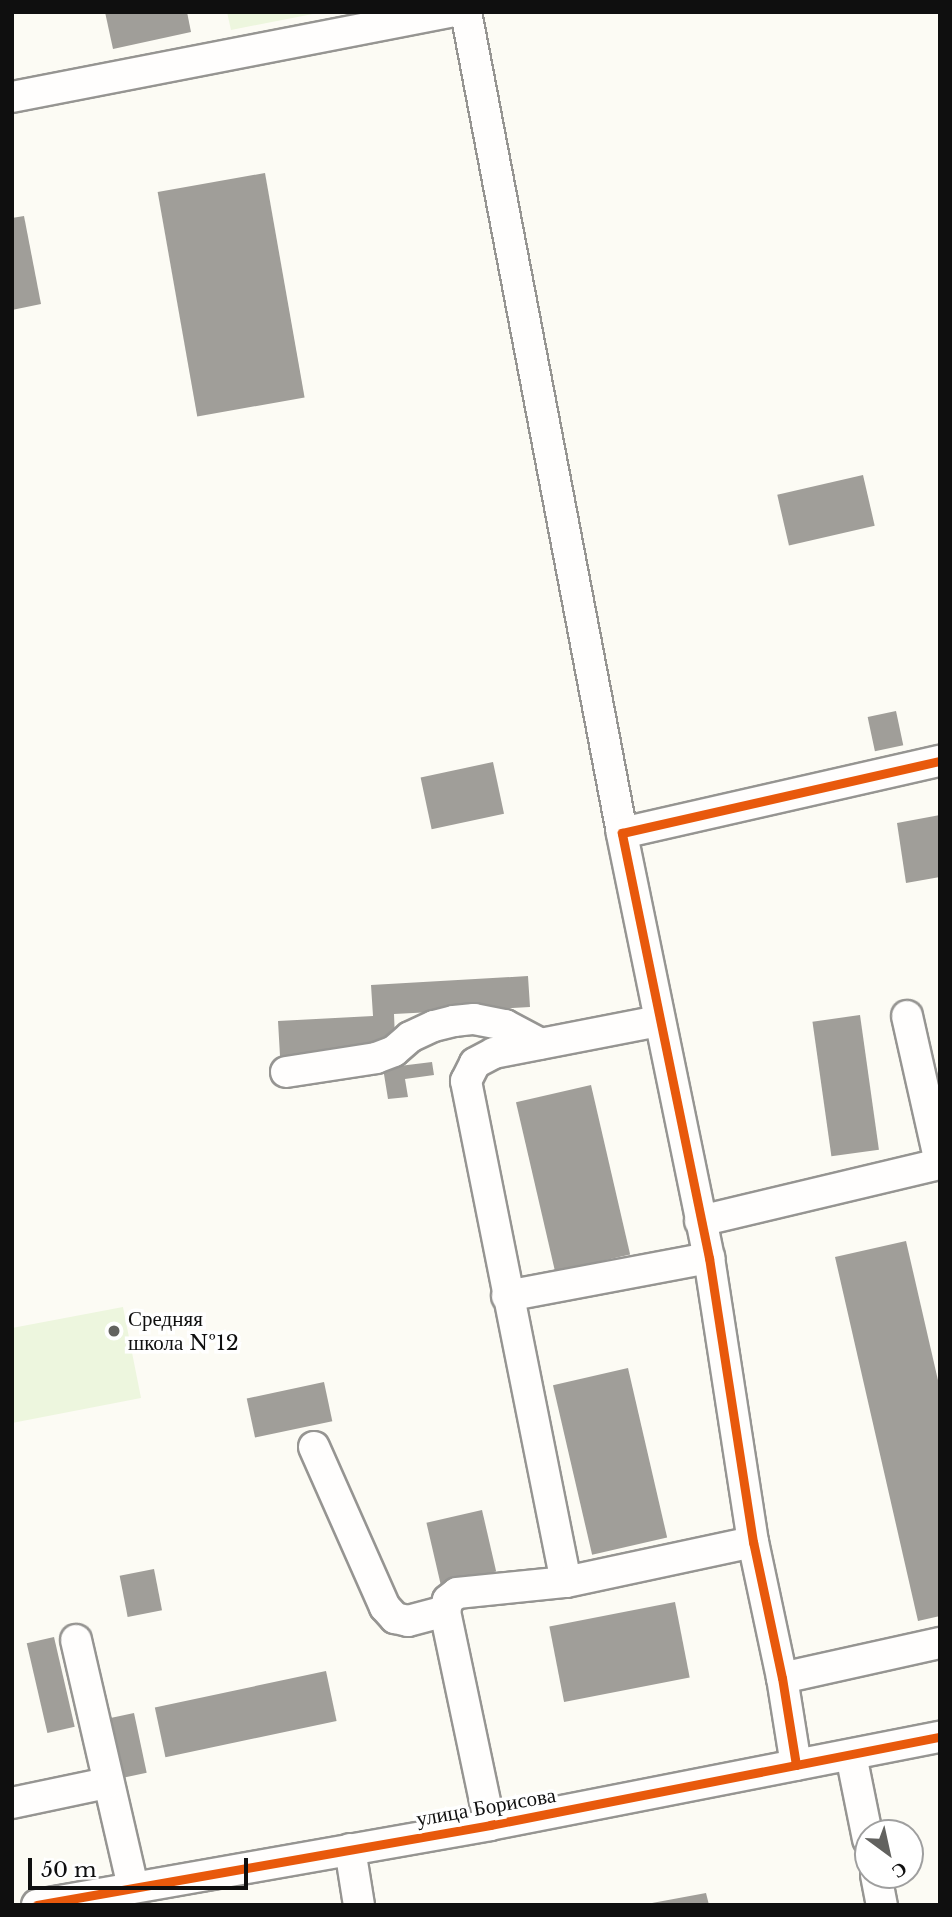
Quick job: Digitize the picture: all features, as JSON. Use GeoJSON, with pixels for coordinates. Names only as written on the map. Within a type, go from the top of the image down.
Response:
{"type":"FeatureCollection","features":[{"type":"Feature","properties":{"kind":"street"},"geometry":{"type":"LineString","coordinates":[[12,97],[450,12]]}},
{"type":"Feature","properties":{"kind":"street"},"geometry":{"type":"LineString","coordinates":[[466,12],[658,1021],[709,1258],[753,1542],[782,1678],[796,1765]]}},
{"type":"Feature","properties":{"kind":"street"},"geometry":{"type":"LineString","coordinates":[[622,833],[940,761]]}},
{"type":"Feature","properties":{"kind":"street"},"geometry":{"type":"LineString","coordinates":[[700,1221],[940,1163],[907,1016]]}},
{"type":"Feature","properties":{"kind":"street"},"geometry":{"type":"LineString","coordinates":[[286,1072],[376,1058],[394,1051],[411,1037],[433,1026],[454,1021],[474,1019],[505,1025],[540,1044]]}},
{"type":"Feature","properties":{"kind":"street"},"geometry":{"type":"LineString","coordinates":[[566,1582],[466,1081],[475,1063],[484,1056],[658,1021]]}},
{"type":"Feature","properties":{"kind":"street"},"geometry":{"type":"LineString","coordinates":[[507,1296],[709,1258]]}},
{"type":"Feature","properties":{"kind":"street"},"geometry":{"type":"LineString","coordinates":[[314,1447],[385,1607],[396,1618],[408,1621],[444,1611]]}},
{"type":"Feature","properties":{"kind":"street"},"geometry":{"type":"LineString","coordinates":[[490,1825],[444,1611],[448,1600],[457,1593],[566,1582],[753,1542]]}},
{"type":"Feature","properties":{"kind":"street"},"geometry":{"type":"LineString","coordinates":[[76,1640],[133,1886]]}},
{"type":"Feature","properties":{"kind":"street"},"geometry":{"type":"LineString","coordinates":[[782,1678],[940,1643]]}},
{"type":"Feature","properties":{"kind":"street","name":"улица Борисова"},"geometry":{"type":"LineString","coordinates":[[37,1905],[490,1825],[940,1737]]}},
{"type":"Feature","properties":{"kind":"street"},"geometry":{"type":"LineString","coordinates":[[850,1755],[864,1819]]}},
{"type":"Feature","properties":{"kind":"street"},"geometry":{"type":"LineString","coordinates":[[12,1803],[107,1783]]}},
{"type":"Feature","properties":{"kind":"street"},"geometry":{"type":"LineString","coordinates":[[350,1849],[359,1905]]}},
{"type":"Feature","properties":{"kind":"green space"},"geometry":{"type":"Polygon","coordinates":[[[227,12],[323,12],[231,30],[227,12]]]}},
{"type":"Feature","properties":{"kind":"green space"},"geometry":{"type":"Polygon","coordinates":[[[123,1307],[141,1398],[12,1423],[12,1328],[123,1307]]]}},
{"type":"Feature","properties":{"kind":"building"},"geometry":{"type":"Polygon","coordinates":[[[105,12],[187,12],[191,32],[113,49],[105,12]]]}},
{"type":"Feature","properties":{"kind":"building"},"geometry":{"type":"Polygon","coordinates":[[[265,173],[305,398],[197,416],[158,192],[265,173]]]}},
{"type":"Feature","properties":{"kind":"building"},"geometry":{"type":"Polygon","coordinates":[[[24,216],[41,304],[12,310],[12,218],[24,216]]]}},
{"type":"Feature","properties":{"kind":"building"},"geometry":{"type":"Polygon","coordinates":[[[863,475],[875,526],[789,545],[777,495],[863,475]]]}},
{"type":"Feature","properties":{"kind":"building"},"geometry":{"type":"Polygon","coordinates":[[[896,711],[903,745],[875,751],[868,717],[896,711]]]}},
{"type":"Feature","properties":{"kind":"building"},"geometry":{"type":"Polygon","coordinates":[[[493,762],[504,814],[432,829],[421,777],[493,762]]]}},
{"type":"Feature","properties":{"kind":"building"},"geometry":{"type":"Polygon","coordinates":[[[940,815],[940,877],[906,883],[897,823],[940,815]]]}},
{"type":"Feature","properties":{"kind":"building"},"geometry":{"type":"Polygon","coordinates":[[[528,976],[530,1007],[394,1014],[395,1039],[379,1040],[379,1050],[280,1056],[278,1021],[373,1016],[371,985],[528,976]]]}},
{"type":"Feature","properties":{"kind":"building"},"geometry":{"type":"Polygon","coordinates":[[[860,1015],[879,1150],[831,1156],[812,1022],[860,1015]]]}},
{"type":"Feature","properties":{"kind":"building"},"geometry":{"type":"Polygon","coordinates":[[[432,1062],[434,1075],[405,1079],[408,1097],[388,1099],[383,1068],[432,1062]]]}},
{"type":"Feature","properties":{"kind":"building"},"geometry":{"type":"Polygon","coordinates":[[[591,1085],[630,1255],[555,1272],[516,1102],[591,1085]]]}},
{"type":"Feature","properties":{"kind":"building"},"geometry":{"type":"Polygon","coordinates":[[[906,1241],[940,1389],[940,1616],[918,1621],[835,1257],[906,1241]]]}},
{"type":"Feature","properties":{"kind":"building"},"geometry":{"type":"Polygon","coordinates":[[[628,1368],[667,1538],[592,1555],[553,1385],[628,1368]]]}},
{"type":"Feature","properties":{"kind":"building"},"geometry":{"type":"Polygon","coordinates":[[[324,1382],[332,1421],[255,1438],[247,1398],[324,1382]]]}},
{"type":"Feature","properties":{"kind":"building"},"geometry":{"type":"Polygon","coordinates":[[[482,1510],[496,1571],[441,1584],[426,1523],[482,1510]]]}},
{"type":"Feature","properties":{"kind":"building"},"geometry":{"type":"Polygon","coordinates":[[[154,1569],[162,1610],[128,1617],[120,1576],[154,1569]]]}},
{"type":"Feature","properties":{"kind":"building"},"geometry":{"type":"Polygon","coordinates":[[[675,1602],[690,1678],[564,1702],[549,1626],[675,1602]]]}},
{"type":"Feature","properties":{"kind":"building"},"geometry":{"type":"Polygon","coordinates":[[[54,1637],[75,1727],[47,1733],[27,1643],[54,1637]]]}},
{"type":"Feature","properties":{"kind":"building"},"geometry":{"type":"Polygon","coordinates":[[[326,1671],[337,1721],[165,1757],[155,1707],[326,1671]]]}},
{"type":"Feature","properties":{"kind":"building"},"geometry":{"type":"Polygon","coordinates":[[[134,1713],[147,1773],[123,1778],[111,1718],[134,1713]]]}},
{"type":"Feature","properties":{"kind":"building"},"geometry":{"type":"Polygon","coordinates":[[[706,1893],[709,1905],[652,1905],[652,1903],[706,1893]]]}},
{"type":"Feature","properties":{"kind":"cycle path"},"geometry":{"type":"LineString","coordinates":[[796,1765],[782,1678],[753,1542],[709,1258],[622,833],[940,761]]}},
{"type":"Feature","properties":{"kind":"cycle path"},"geometry":{"type":"LineString","coordinates":[[37,1905],[490,1825],[940,1737]]}},
{"type":"Feature","properties":{"kind":"place","name":"Средняя школа №12"},"geometry":{"type":"Point","coordinates":[114,1331]}}]}
